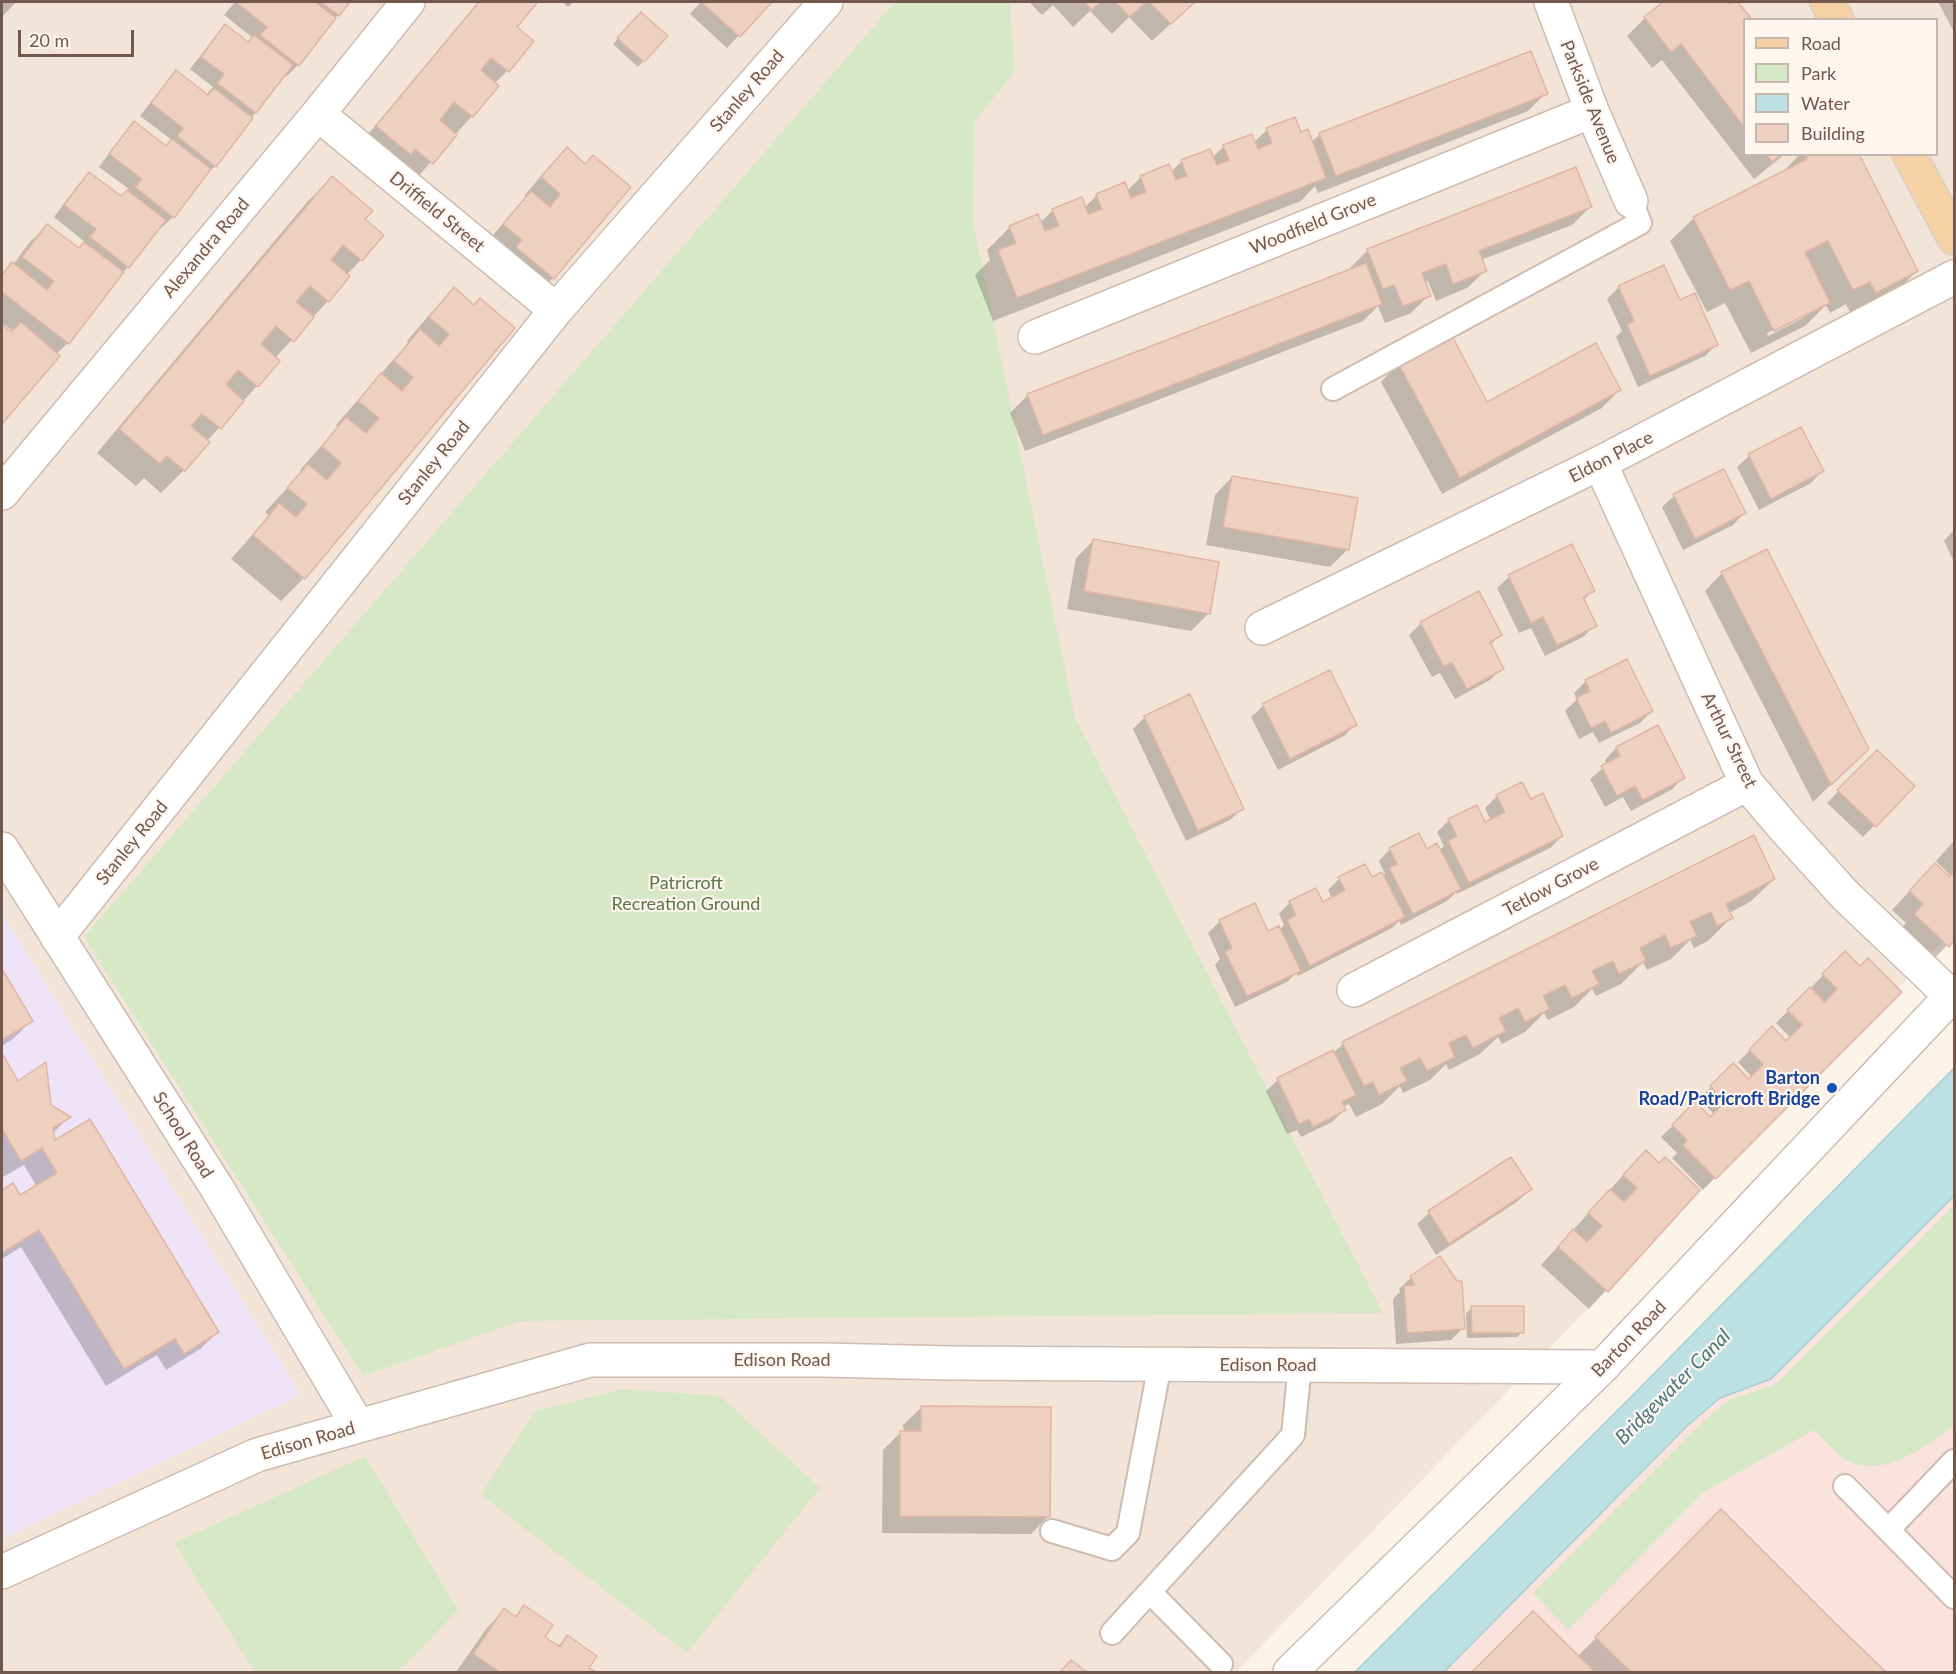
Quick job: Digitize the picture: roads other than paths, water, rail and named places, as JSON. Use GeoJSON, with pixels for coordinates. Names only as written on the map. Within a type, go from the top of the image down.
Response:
{"type":"FeatureCollection","features":[{"type":"Feature","properties":{"kind":"main road"},"geometry":{"type":"LineString","coordinates":[[1827,2],[1836,18]]}},
{"type":"Feature","properties":{"kind":"main road"},"geometry":{"type":"LineString","coordinates":[[1910,156],[1954,238]]}},
{"type":"Feature","properties":{"kind":"street","name":"Alexandra Road"},"geometry":{"type":"LineString","coordinates":[[2,493],[318,114],[408,2]]}},
{"type":"Feature","properties":{"kind":"street","name":"Stanley Road"},"geometry":{"type":"LineString","coordinates":[[57,937],[556,310],[826,2]]}},
{"type":"Feature","properties":{"kind":"street","name":"Parkside Avenue"},"geometry":{"type":"LineString","coordinates":[[1551,2],[1592,111],[1631,201]]}},
{"type":"Feature","properties":{"kind":"street","name":"Woodfield Grove"},"geometry":{"type":"LineString","coordinates":[[1035,337],[1592,111]]}},
{"type":"Feature","properties":{"kind":"street","name":"Driffield Street"},"geometry":{"type":"LineString","coordinates":[[318,114],[556,310]]}},
{"type":"Feature","properties":{"kind":"street","name":"Eldon Place"},"geometry":{"type":"LineString","coordinates":[[1262,628],[1600,463],[1954,277]]}},
{"type":"Feature","properties":{"kind":"street","name":"Arthur Street"},"geometry":{"type":"LineString","coordinates":[[1600,463],[1747,784],[1845,895],[1953,994]]}},
{"type":"Feature","properties":{"kind":"street","name":"Tetlow Grove"},"geometry":{"type":"LineString","coordinates":[[1354,990],[1747,784]]}},
{"type":"Feature","properties":{"kind":"street","name":"School Road"},"geometry":{"type":"LineString","coordinates":[[2,849],[217,1188],[358,1426]]}},
{"type":"Feature","properties":{"kind":"street","name":"Barton Road"},"geometry":{"type":"LineString","coordinates":[[1290,1672],[1602,1367],[1953,994]]}},
{"type":"Feature","properties":{"kind":"street","name":"Edison Road"},"geometry":{"type":"LineString","coordinates":[[2,1572],[257,1455],[590,1360],[1602,1367]]}},
{"type":"Feature","properties":{"kind":"lane"},"geometry":{"type":"LineString","coordinates":[[1333,389],[1640,223],[1631,201]]}},
{"type":"Feature","properties":{"kind":"lane"},"geometry":{"type":"LineString","coordinates":[[1052,1531],[1112,1549],[1128,1533],[1160,1364]]}},
{"type":"Feature","properties":{"kind":"lane"},"geometry":{"type":"LineString","coordinates":[[1112,1634],[1293,1435],[1300,1365]]}},
{"type":"Feature","properties":{"kind":"lane"},"geometry":{"type":"LineString","coordinates":[[1888,1530],[1954,1461]]}},
{"type":"Feature","properties":{"kind":"lane"},"geometry":{"type":"LineString","coordinates":[[1845,1486],[1954,1597]]}},
{"type":"Feature","properties":{"kind":"lane"},"geometry":{"type":"LineString","coordinates":[[1150,1592],[1221,1664]]}},
{"type":"Feature","properties":{"kind":"water","name":"Bridgewater Canal"},"geometry":{"type":"Polygon","coordinates":[[[1954,1068],[1954,1196],[1771,1379],[1720,1398],[1688,1425],[1444,1672],[1355,1672],[1633,1395],[1954,1068]]]}},
{"type":"Feature","properties":{"kind":"place","name":"Barton Road/Patricroft Bridge"},"geometry":{"type":"Point","coordinates":[1832,1088]}},
{"type":"Feature","properties":{"kind":"park label","name":"Patricroft Recreation Ground"},"geometry":{"type":"Point","coordinates":[686,893]}}]}
